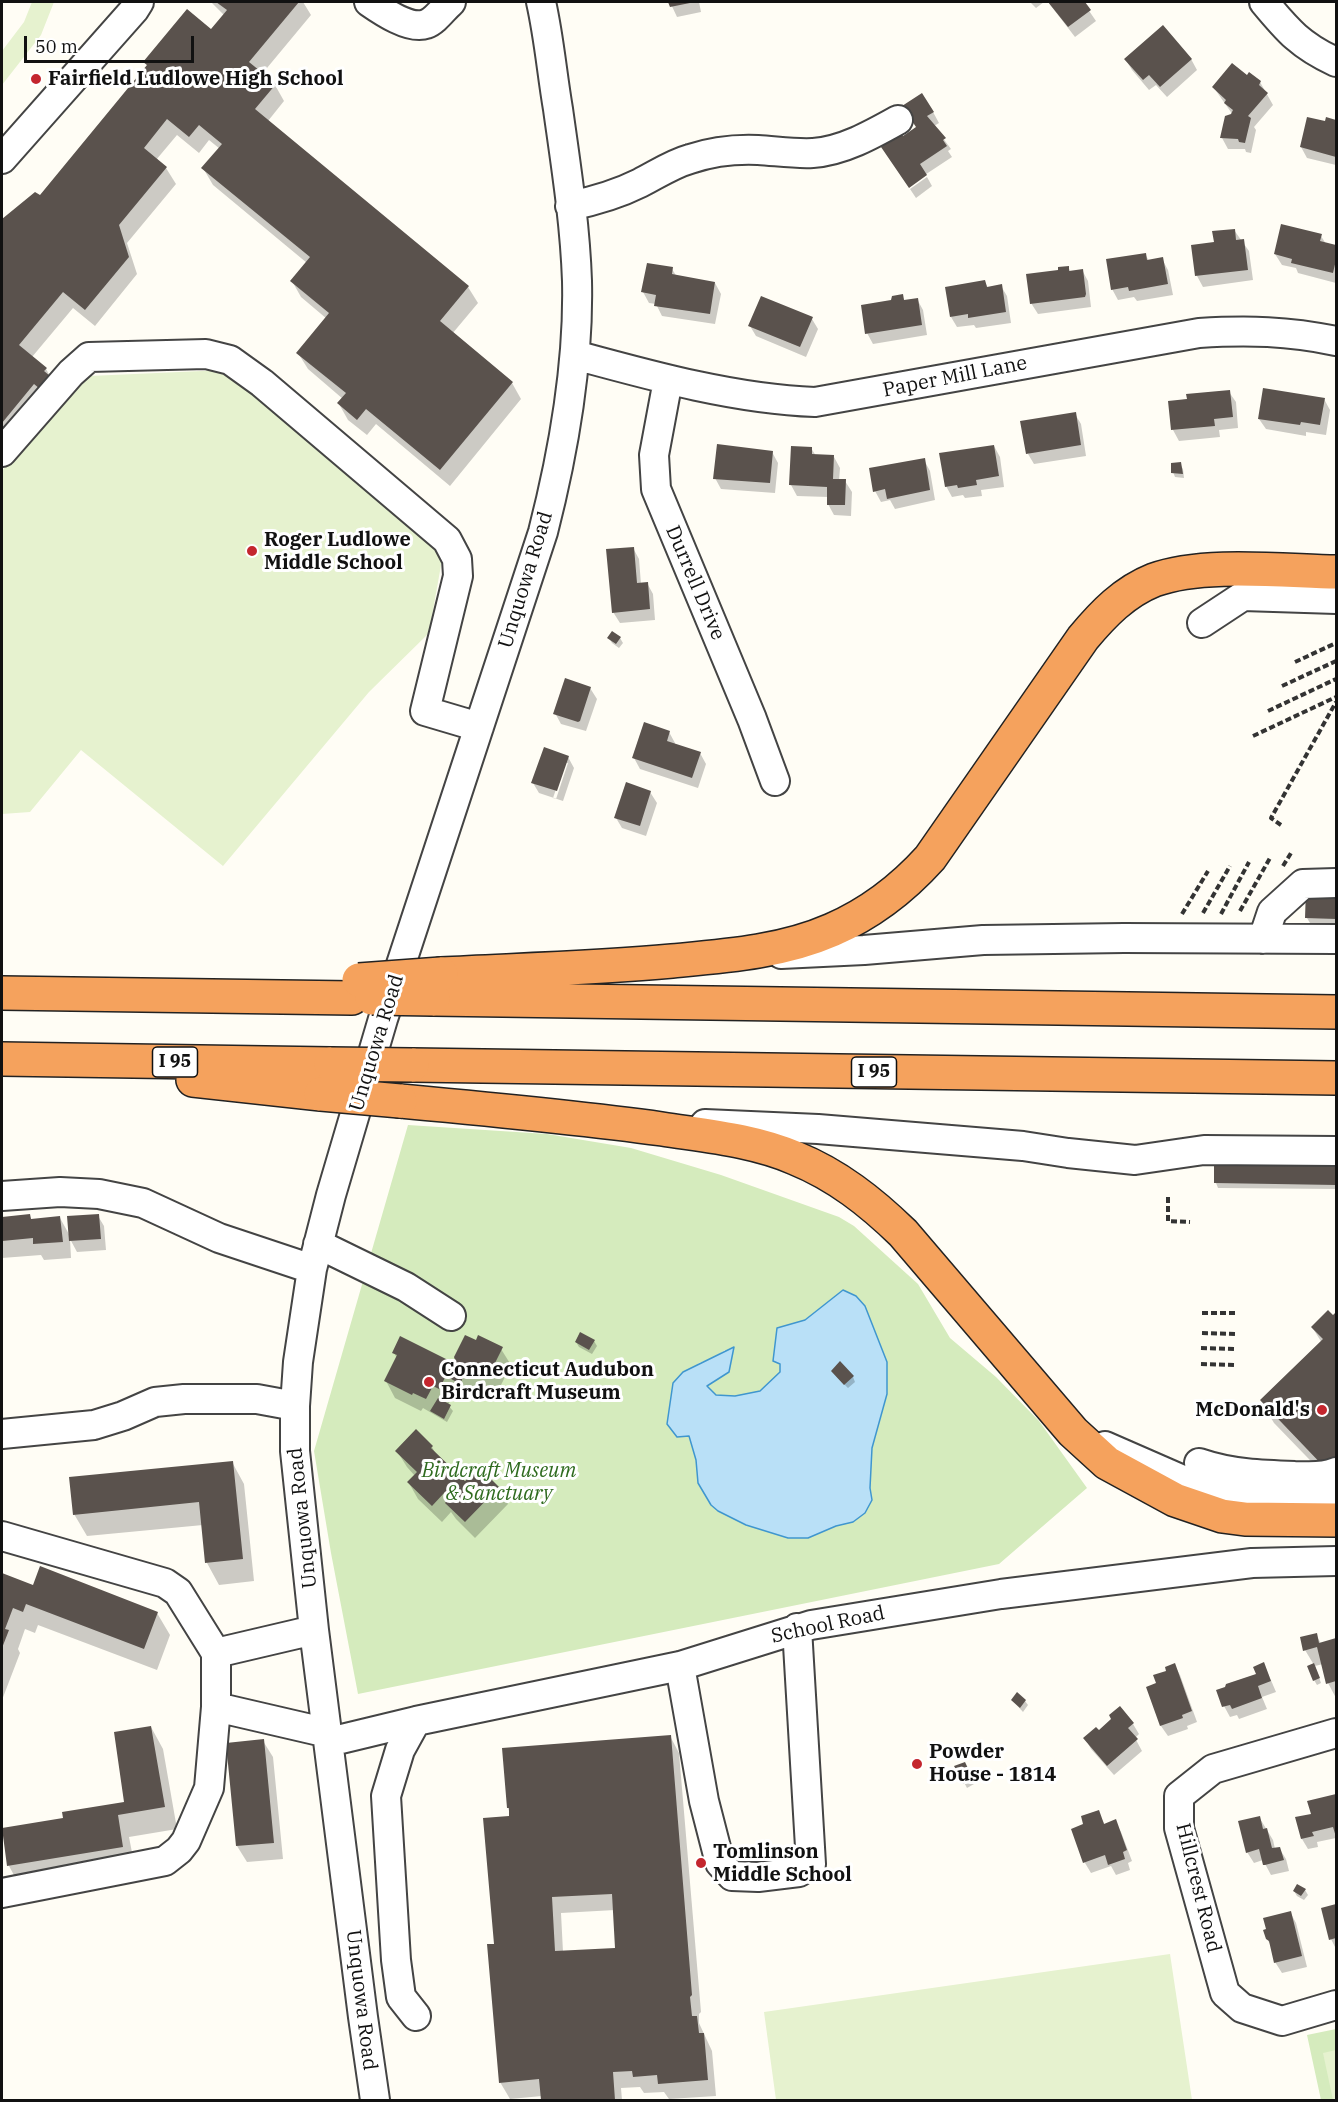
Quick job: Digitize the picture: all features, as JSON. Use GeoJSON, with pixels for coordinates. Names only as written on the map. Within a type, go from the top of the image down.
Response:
{"type":"FeatureCollection","features":[{"type":"Feature","properties":{"kind":"highway"},"geometry":{"type":"LineString","coordinates":[[437,987],[631,964],[730,955],[787,945],[831,931],[868,912],[915,874],[944,840],[1083,638],[1113,605],[1132,591],[1154,580],[1206,570],[1336,572]]}},
{"type":"Feature","properties":{"kind":"highway"},"geometry":{"type":"LineString","coordinates":[[11,992],[195,995],[437,987],[1336,1012]]}},
{"type":"Feature","properties":{"kind":"highway"},"geometry":{"type":"LineString","coordinates":[[10,1059],[321,1095],[568,1118],[706,1136],[766,1148],[795,1158],[852,1189],[878,1209],[903,1233],[1073,1432],[1107,1463],[1158,1492],[1200,1510],[1222,1516],[1245,1519],[1336,1520]]}},
{"type":"Feature","properties":{"kind":"highway","name":"I 95"},"geometry":{"type":"LineString","coordinates":[[10,1059],[1336,1078]]}},
{"type":"Feature","properties":{"kind":"street"},"geometry":{"type":"LineString","coordinates":[[2,159],[139,2]]}},
{"type":"Feature","properties":{"kind":"street"},"geometry":{"type":"LineString","coordinates":[[369,2],[395,18],[419,25],[430,21],[451,2]]}},
{"type":"Feature","properties":{"kind":"street","name":"Unquowa Road"},"geometry":{"type":"LineString","coordinates":[[375,2100],[314,1630],[295,1450],[295,1406],[304,1319],[315,1257],[383,1019],[543,532],[553,494],[571,394],[575,356],[577,279],[569,185],[541,2]]}},
{"type":"Feature","properties":{"kind":"street"},"geometry":{"type":"LineString","coordinates":[[1264,2],[1301,43],[1336,62]]}},
{"type":"Feature","properties":{"kind":"street"},"geometry":{"type":"LineString","coordinates":[[570,206],[607,196],[689,159],[722,151],[756,150],[793,153],[830,151],[865,138],[898,120]]}},
{"type":"Feature","properties":{"kind":"street","name":"Paper Mill Lane"},"geometry":{"type":"LineString","coordinates":[[575,356],[668,380],[788,401],[815,402],[1199,333],[1248,330],[1302,334],[1336,341]]}},
{"type":"Feature","properties":{"kind":"street"},"geometry":{"type":"LineString","coordinates":[[2,452],[71,373],[89,357],[206,354],[230,360],[262,383],[447,540],[457,559],[458,576],[425,711],[479,727]]}},
{"type":"Feature","properties":{"kind":"street","name":"Durrell Drive"},"geometry":{"type":"LineString","coordinates":[[668,380],[654,455],[656,489],[775,781]]}},
{"type":"Feature","properties":{"kind":"street"},"geometry":{"type":"LineString","coordinates":[[1202,623],[1243,596],[1336,599]]}},
{"type":"Feature","properties":{"kind":"street"},"geometry":{"type":"LineString","coordinates":[[1263,939],[1272,912],[1303,884],[1336,883]]}},
{"type":"Feature","properties":{"kind":"street"},"geometry":{"type":"LineString","coordinates":[[730,955],[864,950],[983,940],[1336,939]]}},
{"type":"Feature","properties":{"kind":"street"},"geometry":{"type":"LineString","coordinates":[[568,1118],[818,1129],[1023,1146],[1135,1160],[1204,1150],[1336,1150]]}},
{"type":"Feature","properties":{"kind":"street"},"geometry":{"type":"LineString","coordinates":[[2,1196],[60,1192],[99,1194],[143,1203],[219,1238],[315,1257],[406,1287],[452,1316]]}},
{"type":"Feature","properties":{"kind":"street"},"geometry":{"type":"LineString","coordinates":[[2,1434],[94,1425],[123,1416],[155,1402],[184,1399],[257,1399],[295,1406]]}},
{"type":"Feature","properties":{"kind":"street"},"geometry":{"type":"LineString","coordinates":[[1073,1432],[1208,1491],[1248,1495],[1336,1496]]}},
{"type":"Feature","properties":{"kind":"street"},"geometry":{"type":"LineString","coordinates":[[1199,1463],[1229,1472],[1251,1475],[1324,1477],[1336,1472]]}},
{"type":"Feature","properties":{"kind":"street"},"geometry":{"type":"LineString","coordinates":[[2,1536],[165,1583],[178,1592],[216,1653],[216,1707],[209,1788],[186,1841],[179,1850],[165,1861],[2,1893]]}},
{"type":"Feature","properties":{"kind":"street","name":"School Road"},"geometry":{"type":"LineString","coordinates":[[328,1738],[680,1666],[797,1628],[1001,1594],[1252,1563],[1336,1561]]}},
{"type":"Feature","properties":{"kind":"street"},"geometry":{"type":"LineString","coordinates":[[680,1666],[704,1801],[720,1863],[732,1876],[758,1877],[799,1872],[811,1864],[797,1628]]}},
{"type":"Feature","properties":{"kind":"street"},"geometry":{"type":"LineString","coordinates":[[216,1653],[314,1630]]}},
{"type":"Feature","properties":{"kind":"street"},"geometry":{"type":"LineString","coordinates":[[216,1707],[328,1738]]}},
{"type":"Feature","properties":{"kind":"street"},"geometry":{"type":"LineString","coordinates":[[416,1721],[400,1750],[386,1796],[396,1960],[401,1997],[416,2016]]}},
{"type":"Feature","properties":{"kind":"street","name":"Hillcrest Road"},"geometry":{"type":"LineString","coordinates":[[1336,1733],[1213,1769],[1179,1796],[1179,1828],[1225,1993],[1242,2008],[1282,2021],[1336,2005]]}},
{"type":"Feature","properties":{"kind":"path"},"geometry":{"type":"LineString","coordinates":[[1296,662],[1336,643]]}},
{"type":"Feature","properties":{"kind":"path"},"geometry":{"type":"LineString","coordinates":[[1282,686],[1336,661]]}},
{"type":"Feature","properties":{"kind":"path"},"geometry":{"type":"LineString","coordinates":[[1268,711],[1336,679]]}},
{"type":"Feature","properties":{"kind":"path"},"geometry":{"type":"LineString","coordinates":[[1252,736],[1336,697]]}},
{"type":"Feature","properties":{"kind":"path"},"geometry":{"type":"LineString","coordinates":[[1281,825],[1271,818],[1336,702]]}},
{"type":"Feature","properties":{"kind":"path"},"geometry":{"type":"LineString","coordinates":[[1240,911],[1270,858]]}},
{"type":"Feature","properties":{"kind":"path"},"geometry":{"type":"LineString","coordinates":[[1220,915],[1250,862]]}},
{"type":"Feature","properties":{"kind":"path"},"geometry":{"type":"LineString","coordinates":[[1200,919],[1230,866]]}},
{"type":"Feature","properties":{"kind":"path"},"geometry":{"type":"LineString","coordinates":[[1168,938],[1208,871]]}},
{"type":"Feature","properties":{"kind":"path"},"geometry":{"type":"LineString","coordinates":[[1168,1197],[1168,1221],[1190,1222]]}},
{"type":"Feature","properties":{"kind":"path"},"geometry":{"type":"LineString","coordinates":[[1202,1313],[1236,1314]]}},
{"type":"Feature","properties":{"kind":"path"},"geometry":{"type":"LineString","coordinates":[[1202,1333],[1236,1334]]}},
{"type":"Feature","properties":{"kind":"path"},"geometry":{"type":"LineString","coordinates":[[1201,1348],[1236,1349]]}},
{"type":"Feature","properties":{"kind":"path"},"geometry":{"type":"LineString","coordinates":[[1201,1364],[1235,1365]]}},
{"type":"Feature","properties":{"kind":"green space"},"geometry":{"type":"Polygon","coordinates":[[[32,2],[54,2],[41,35],[2,85],[2,51],[24,22],[32,2]]]}},
{"type":"Feature","properties":{"kind":"green space"},"geometry":{"type":"Polygon","coordinates":[[[225,370],[443,554],[429,633],[369,692],[223,866],[81,750],[30,812],[2,814],[2,471],[75,382],[89,376],[225,370]]]}},
{"type":"Feature","properties":{"kind":"green space","name":"Birdcraft Museum & Sanctuary"},"geometry":{"type":"Polygon","coordinates":[[[408,1125],[547,1134],[631,1148],[721,1175],[839,1217],[854,1226],[918,1284],[950,1338],[996,1377],[1039,1421],[1087,1488],[999,1564],[358,1694],[314,1451],[408,1125]],[[843,1290],[805,1320],[778,1328],[780,1373],[760,1391],[735,1396],[716,1395],[707,1385],[729,1371],[725,1350],[699,1363],[670,1406],[667,1423],[689,1435],[696,1460],[698,1483],[711,1505],[718,1511],[746,1525],[808,1538],[836,1526],[853,1522],[865,1513],[872,1500],[870,1488],[872,1448],[887,1394],[887,1362],[865,1306],[843,1290]]]}},
{"type":"Feature","properties":{"kind":"green space"},"geometry":{"type":"Polygon","coordinates":[[[1170,1954],[1192,2100],[776,2100],[764,2012],[1170,1954]]]}},
{"type":"Feature","properties":{"kind":"green space"},"geometry":{"type":"Polygon","coordinates":[[[1336,2029],[1336,2100],[1321,2100],[1307,2035],[1336,2029]]]}},
{"type":"Feature","properties":{"kind":"green space"},"geometry":{"type":"Polygon","coordinates":[[[1336,2050],[1336,2100],[1333,2100],[1323,2053],[1336,2050]]]}},
{"type":"Feature","properties":{"kind":"water"},"geometry":{"type":"Polygon","coordinates":[[[843,1290],[856,1296],[865,1306],[887,1362],[887,1394],[872,1448],[870,1488],[872,1500],[865,1513],[853,1522],[836,1526],[808,1538],[788,1538],[746,1525],[711,1505],[698,1483],[696,1460],[689,1436],[677,1437],[667,1424],[673,1383],[683,1372],[734,1347],[729,1372],[707,1386],[716,1395],[735,1396],[760,1391],[780,1372],[780,1364],[773,1361],[777,1328],[805,1320],[843,1290]]]}},
{"type":"Feature","properties":{"kind":"building"},"geometry":{"type":"Polygon","coordinates":[[[216,2],[299,2],[249,62],[276,84],[255,109],[469,286],[440,321],[513,382],[440,470],[366,409],[357,420],[337,403],[346,393],[296,353],[329,313],[290,281],[310,257],[201,168],[222,144],[199,125],[189,137],[167,119],[144,148],[167,167],[119,225],[129,257],[85,310],[63,292],[19,345],[47,368],[44,371],[50,376],[40,389],[34,384],[2,423],[2,219],[35,192],[40,195],[147,65],[143,62],[187,9],[211,29],[227,10],[216,2]]]}},
{"type":"Feature","properties":{"kind":"building"},"geometry":{"type":"Polygon","coordinates":[[[668,2],[690,2],[690,3],[670,7],[668,2]]]}},
{"type":"Feature","properties":{"kind":"building"},"geometry":{"type":"Polygon","coordinates":[[[1048,2],[1085,2],[1091,10],[1068,27],[1048,2]]]}},
{"type":"Feature","properties":{"kind":"building"},"geometry":{"type":"Polygon","coordinates":[[[1163,25],[1192,59],[1160,87],[1149,75],[1143,80],[1124,59],[1163,25]]]}},
{"type":"Feature","properties":{"kind":"building"},"geometry":{"type":"Polygon","coordinates":[[[1232,63],[1247,75],[1249,72],[1261,81],[1259,85],[1268,93],[1248,116],[1251,118],[1245,143],[1239,142],[1238,139],[1220,138],[1225,116],[1231,114],[1233,110],[1224,103],[1226,100],[1212,87],[1232,63]]]}},
{"type":"Feature","properties":{"kind":"building"},"geometry":{"type":"Polygon","coordinates":[[[922,93],[934,112],[927,116],[946,138],[943,140],[947,146],[920,164],[927,175],[909,188],[881,147],[901,133],[903,136],[916,127],[902,106],[922,93]]]}},
{"type":"Feature","properties":{"kind":"building"},"geometry":{"type":"Polygon","coordinates":[[[1307,117],[1325,121],[1326,117],[1336,120],[1336,157],[1300,147],[1307,117]]]}},
{"type":"Feature","properties":{"kind":"building"},"geometry":{"type":"Polygon","coordinates":[[[1281,224],[1322,234],[1320,241],[1336,245],[1333,273],[1291,263],[1292,259],[1274,254],[1281,224]]]}},
{"type":"Feature","properties":{"kind":"building"},"geometry":{"type":"Polygon","coordinates":[[[1235,229],[1236,240],[1244,239],[1248,270],[1195,276],[1191,245],[1214,242],[1212,231],[1235,229]]]}},
{"type":"Feature","properties":{"kind":"building"},"geometry":{"type":"Polygon","coordinates":[[[1146,253],[1147,260],[1163,257],[1168,284],[1129,291],[1128,287],[1111,290],[1106,259],[1146,253]]]}},
{"type":"Feature","properties":{"kind":"building"},"geometry":{"type":"Polygon","coordinates":[[[647,263],[673,267],[672,274],[715,282],[710,314],[654,306],[656,295],[641,292],[647,263]]]}},
{"type":"Feature","properties":{"kind":"building"},"geometry":{"type":"Polygon","coordinates":[[[1069,266],[1069,271],[1083,269],[1085,297],[1030,304],[1026,274],[1058,270],[1058,267],[1069,266]]]}},
{"type":"Feature","properties":{"kind":"building"},"geometry":{"type":"Polygon","coordinates":[[[985,280],[987,287],[1002,284],[1006,312],[968,318],[968,314],[950,317],[945,287],[985,280]]]}},
{"type":"Feature","properties":{"kind":"building"},"geometry":{"type":"Polygon","coordinates":[[[903,294],[904,300],[918,298],[922,325],[865,334],[861,305],[891,300],[892,296],[903,294]]]}},
{"type":"Feature","properties":{"kind":"building"},"geometry":{"type":"Polygon","coordinates":[[[761,296],[813,317],[800,347],[748,326],[761,296]]]}},
{"type":"Feature","properties":{"kind":"building"},"geometry":{"type":"Polygon","coordinates":[[[1263,388],[1325,398],[1320,425],[1301,422],[1300,425],[1258,419],[1263,388]]]}},
{"type":"Feature","properties":{"kind":"building"},"geometry":{"type":"Polygon","coordinates":[[[1230,390],[1233,417],[1214,419],[1215,426],[1171,430],[1168,401],[1187,399],[1186,394],[1230,390]]]}},
{"type":"Feature","properties":{"kind":"building"},"geometry":{"type":"Polygon","coordinates":[[[1076,412],[1081,445],[1026,454],[1020,421],[1076,412]]]}},
{"type":"Feature","properties":{"kind":"building"},"geometry":{"type":"Polygon","coordinates":[[[717,444],[773,451],[770,483],[713,479],[717,444]]]}},
{"type":"Feature","properties":{"kind":"building"},"geometry":{"type":"Polygon","coordinates":[[[994,445],[999,476],[976,480],[977,485],[958,488],[957,485],[945,487],[939,453],[994,445]]]}},
{"type":"Feature","properties":{"kind":"building"},"geometry":{"type":"Polygon","coordinates":[[[791,446],[812,447],[812,454],[834,455],[833,479],[846,479],[845,505],[827,505],[827,487],[789,485],[791,446]]]}},
{"type":"Feature","properties":{"kind":"building"},"geometry":{"type":"Polygon","coordinates":[[[925,458],[930,490],[887,499],[885,489],[873,492],[869,468],[925,458]]]}},
{"type":"Feature","properties":{"kind":"building"},"geometry":{"type":"Polygon","coordinates":[[[1181,462],[1183,474],[1171,473],[1171,463],[1181,462]]]}},
{"type":"Feature","properties":{"kind":"building"},"geometry":{"type":"Polygon","coordinates":[[[634,547],[637,583],[648,582],[650,609],[612,613],[606,549],[634,547]]]}},
{"type":"Feature","properties":{"kind":"building"},"geometry":{"type":"Polygon","coordinates":[[[612,631],[621,637],[616,644],[607,638],[612,631]]]}},
{"type":"Feature","properties":{"kind":"building"},"geometry":{"type":"Polygon","coordinates":[[[565,678],[591,687],[578,722],[553,714],[565,678]]]}},
{"type":"Feature","properties":{"kind":"building"},"geometry":{"type":"Polygon","coordinates":[[[644,722],[670,731],[667,741],[701,752],[692,778],[632,758],[644,722]]]}},
{"type":"Feature","properties":{"kind":"building"},"geometry":{"type":"Polygon","coordinates":[[[544,747],[569,756],[557,791],[531,783],[544,747]]]}},
{"type":"Feature","properties":{"kind":"building"},"geometry":{"type":"Polygon","coordinates":[[[626,782],[651,791],[640,826],[614,818],[626,782]]]}},
{"type":"Feature","properties":{"kind":"building"},"geometry":{"type":"Polygon","coordinates":[[[1306,889],[1336,889],[1336,919],[1305,918],[1306,889]]]}},
{"type":"Feature","properties":{"kind":"building"},"geometry":{"type":"Polygon","coordinates":[[[1214,1154],[1336,1156],[1336,1185],[1214,1183],[1214,1154]]]}},
{"type":"Feature","properties":{"kind":"building"},"geometry":{"type":"Polygon","coordinates":[[[30,1214],[31,1219],[60,1216],[63,1242],[33,1244],[33,1238],[2,1241],[2,1217],[30,1214]]]}},
{"type":"Feature","properties":{"kind":"building"},"geometry":{"type":"Polygon","coordinates":[[[99,1214],[101,1239],[69,1241],[67,1216],[99,1214]]]}},
{"type":"Feature","properties":{"kind":"building"},"geometry":{"type":"Polygon","coordinates":[[[1328,1310],[1333,1315],[1336,1312],[1336,1463],[1328,1471],[1260,1400],[1323,1339],[1311,1327],[1328,1310]]]}},
{"type":"Feature","properties":{"kind":"building"},"geometry":{"type":"Polygon","coordinates":[[[580,1332],[595,1340],[589,1350],[575,1342],[580,1332]]]}},
{"type":"Feature","properties":{"kind":"building"},"geometry":{"type":"Polygon","coordinates":[[[465,1335],[476,1340],[478,1335],[503,1347],[490,1373],[482,1369],[479,1375],[466,1371],[460,1384],[446,1376],[439,1389],[433,1386],[426,1399],[413,1393],[412,1395],[384,1381],[397,1355],[392,1353],[400,1336],[450,1361],[448,1365],[452,1367],[454,1357],[465,1335]]]}},
{"type":"Feature","properties":{"kind":"building"},"geometry":{"type":"Polygon","coordinates":[[[840,1361],[854,1376],[844,1385],[831,1371],[840,1361]]]}},
{"type":"Feature","properties":{"kind":"building"},"geometry":{"type":"Polygon","coordinates":[[[438,1398],[451,1405],[444,1419],[430,1411],[438,1398]]]}},
{"type":"Feature","properties":{"kind":"building"},"geometry":{"type":"Polygon","coordinates":[[[416,1429],[433,1446],[431,1448],[465,1481],[479,1467],[499,1487],[465,1522],[445,1503],[450,1497],[445,1492],[432,1506],[407,1482],[417,1472],[395,1451],[416,1429]]]}},
{"type":"Feature","properties":{"kind":"building"},"geometry":{"type":"Polygon","coordinates":[[[233,1461],[243,1559],[205,1563],[199,1502],[73,1515],[69,1477],[233,1461]]]}},
{"type":"Feature","properties":{"kind":"building"},"geometry":{"type":"Polygon","coordinates":[[[40,1566],[158,1612],[144,1649],[26,1604],[23,1612],[13,1608],[5,1629],[9,1630],[2,1648],[2,1573],[33,1585],[40,1566]]]}},
{"type":"Feature","properties":{"kind":"building"},"geometry":{"type":"Polygon","coordinates":[[[1317,1633],[1319,1643],[1336,1638],[1336,1681],[1326,1684],[1317,1647],[1303,1651],[1300,1637],[1317,1633]]]}},
{"type":"Feature","properties":{"kind":"building"},"geometry":{"type":"Polygon","coordinates":[[[1264,1662],[1271,1681],[1258,1686],[1262,1698],[1232,1709],[1230,1705],[1222,1707],[1216,1690],[1225,1687],[1226,1684],[1256,1674],[1253,1667],[1264,1662]]]}},
{"type":"Feature","properties":{"kind":"building"},"geometry":{"type":"Polygon","coordinates":[[[1175,1663],[1192,1711],[1182,1715],[1183,1718],[1160,1726],[1146,1687],[1156,1683],[1153,1675],[1166,1671],[1165,1667],[1175,1663]]]}},
{"type":"Feature","properties":{"kind":"building"},"geometry":{"type":"Polygon","coordinates":[[[1314,1663],[1320,1678],[1313,1681],[1307,1666],[1314,1663]]]}},
{"type":"Feature","properties":{"kind":"building"},"geometry":{"type":"Polygon","coordinates":[[[1017,1692],[1026,1700],[1020,1708],[1011,1700],[1017,1692]]]}},
{"type":"Feature","properties":{"kind":"building"},"geometry":{"type":"Polygon","coordinates":[[[1120,1706],[1134,1723],[1128,1728],[1138,1739],[1107,1766],[1083,1738],[1096,1727],[1099,1730],[1111,1719],[1109,1715],[1120,1706]]]}},
{"type":"Feature","properties":{"kind":"building"},"geometry":{"type":"Polygon","coordinates":[[[151,1726],[165,1807],[118,1815],[123,1847],[7,1866],[2,1828],[63,1818],[62,1812],[124,1802],[114,1732],[151,1726]]]}},
{"type":"Feature","properties":{"kind":"building"},"geometry":{"type":"Polygon","coordinates":[[[671,1735],[692,2016],[697,2016],[699,2033],[704,2033],[708,2080],[658,2084],[657,2075],[633,2077],[632,2071],[613,2072],[615,2100],[541,2100],[539,2079],[499,2083],[487,1944],[494,1944],[483,1818],[509,1816],[502,1748],[671,1735]],[[612,1894],[552,1897],[555,1951],[615,1948],[612,1894]]]}},
{"type":"Feature","properties":{"kind":"building"},"geometry":{"type":"Polygon","coordinates":[[[264,1739],[274,1843],[236,1846],[226,1743],[264,1739]]]}},
{"type":"Feature","properties":{"kind":"building"},"geometry":{"type":"Polygon","coordinates":[[[965,1762],[973,1779],[963,1784],[954,1766],[965,1762]]]}},
{"type":"Feature","properties":{"kind":"building"},"geometry":{"type":"Polygon","coordinates":[[[1336,1794],[1336,1837],[1333,1827],[1312,1832],[1314,1836],[1301,1839],[1295,1817],[1311,1814],[1307,1801],[1336,1794]]]}},
{"type":"Feature","properties":{"kind":"building"},"geometry":{"type":"Polygon","coordinates":[[[1099,1810],[1104,1824],[1116,1819],[1127,1850],[1123,1852],[1125,1859],[1108,1865],[1105,1855],[1083,1863],[1071,1829],[1083,1824],[1081,1816],[1099,1810]]]}},
{"type":"Feature","properties":{"kind":"building"},"geometry":{"type":"Polygon","coordinates":[[[1260,1816],[1263,1829],[1267,1828],[1272,1848],[1280,1847],[1284,1860],[1263,1865],[1259,1849],[1246,1853],[1238,1821],[1260,1816]]]}},
{"type":"Feature","properties":{"kind":"building"},"geometry":{"type":"Polygon","coordinates":[[[1297,1884],[1306,1889],[1301,1896],[1293,1891],[1297,1884]]]}},
{"type":"Feature","properties":{"kind":"building"},"geometry":{"type":"Polygon","coordinates":[[[1336,1904],[1336,1938],[1329,1940],[1321,1908],[1336,1904]]]}},
{"type":"Feature","properties":{"kind":"building"},"geometry":{"type":"Polygon","coordinates":[[[1291,1911],[1302,1956],[1274,1963],[1269,1941],[1263,1930],[1266,1929],[1263,1918],[1291,1911]]]}},
{"type":"Feature","properties":{"kind":"place","name":"Fairfield Ludlowe High School"},"geometry":{"type":"Point","coordinates":[36,79]}},
{"type":"Feature","properties":{"kind":"place","name":"Roger Ludlowe Middle School"},"geometry":{"type":"Point","coordinates":[252,551]}},
{"type":"Feature","properties":{"kind":"place","name":"Connecticut Audubon Birdcraft Museum"},"geometry":{"type":"Point","coordinates":[429,1382]}},
{"type":"Feature","properties":{"kind":"place","name":"McDonald's"},"geometry":{"type":"Point","coordinates":[1322,1410]}},
{"type":"Feature","properties":{"kind":"place","name":"Powder House - 1814"},"geometry":{"type":"Point","coordinates":[917,1764]}},
{"type":"Feature","properties":{"kind":"place","name":"Tomlinson Middle School"},"geometry":{"type":"Point","coordinates":[701,1863]}}]}
